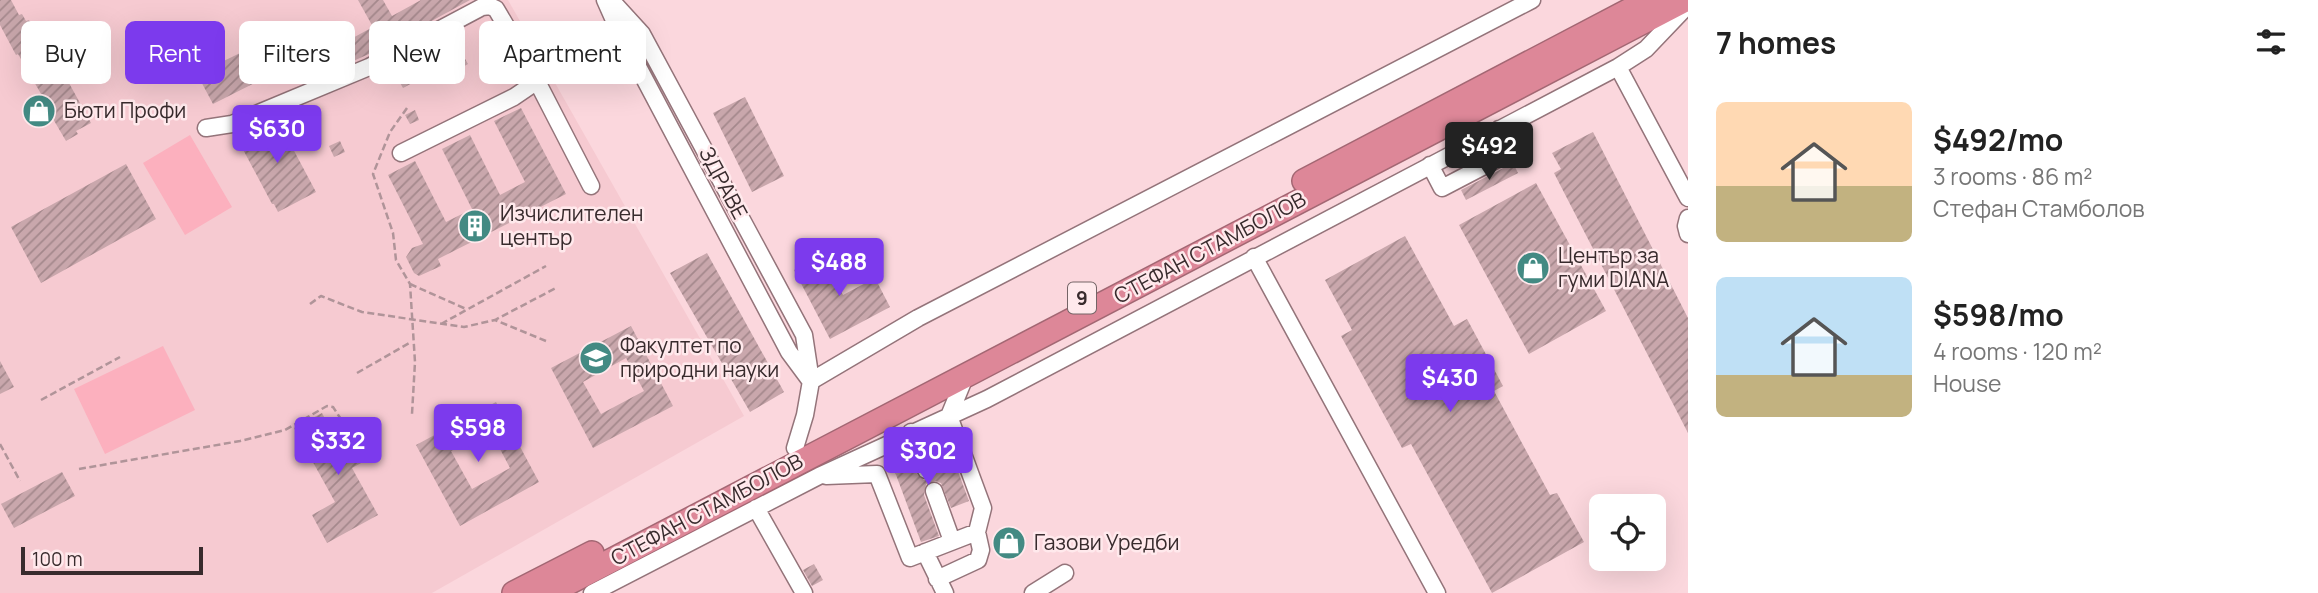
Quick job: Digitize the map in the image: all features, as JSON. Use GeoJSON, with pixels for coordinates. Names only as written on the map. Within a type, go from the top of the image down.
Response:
{"type":"FeatureCollection","features":[{"type":"Feature","properties":{"kind":"highway","name":"СТЕФАН СТАМБОЛОВ"},"geometry":{"type":"LineString","coordinates":[[514,593],[1649,0]]}},
{"type":"Feature","properties":{"kind":"highway","name":"СТЕФАН СТАМБОЛОВ"},"geometry":{"type":"LineString","coordinates":[[549,593],[1685,0]]}},
{"type":"Feature","properties":{"kind":"street"},"geometry":{"type":"LineString","coordinates":[[811,381],[918,318],[1532,0]]}},
{"type":"Feature","properties":{"kind":"street"},"geometry":{"type":"LineString","coordinates":[[614,3],[642,34],[804,335],[811,381],[795,448]]}},
{"type":"Feature","properties":{"kind":"street"},"geometry":{"type":"LineString","coordinates":[[592,593],[819,476],[987,399],[1618,67],[1646,49],[1688,5]]}},
{"type":"Feature","properties":{"kind":"street"},"geometry":{"type":"LineString","coordinates":[[206,128],[232,124],[369,67],[482,7],[490,6],[496,9],[503,21]]}},
{"type":"Feature","properties":{"kind":"street"},"geometry":{"type":"LineString","coordinates":[[1618,67],[1688,198]]}},
{"type":"Feature","properties":{"kind":"street"},"geometry":{"type":"LineString","coordinates":[[401,153],[514,97],[533,84]]}},
{"type":"Feature","properties":{"kind":"street"},"geometry":{"type":"LineString","coordinates":[[537,84],[591,186]]}},
{"type":"Feature","properties":{"kind":"street"},"geometry":{"type":"LineString","coordinates":[[1430,165],[1442,188],[1511,152],[1499,130]]}},
{"type":"Feature","properties":{"kind":"street"},"geometry":{"type":"LineString","coordinates":[[1688,218],[1688,234]]}},
{"type":"Feature","properties":{"kind":"street"},"geometry":{"type":"LineString","coordinates":[[1254,257],[1437,593]]}},
{"type":"Feature","properties":{"kind":"street"},"geometry":{"type":"LineString","coordinates":[[925,552],[941,586],[978,560],[981,550],[977,531],[983,508],[949,416],[964,377]]}},
{"type":"Feature","properties":{"kind":"street"},"geometry":{"type":"LineString","coordinates":[[911,432],[920,462]]}},
{"type":"Feature","properties":{"kind":"street"},"geometry":{"type":"LineString","coordinates":[[778,472],[819,476],[877,474],[893,467]]}},
{"type":"Feature","properties":{"kind":"street"},"geometry":{"type":"LineString","coordinates":[[877,474],[910,558],[977,531]]}},
{"type":"Feature","properties":{"kind":"street"},"geometry":{"type":"LineString","coordinates":[[934,491],[952,541]]}},
{"type":"Feature","properties":{"kind":"street"},"geometry":{"type":"LineString","coordinates":[[756,508],[804,593]]}},
{"type":"Feature","properties":{"kind":"street"},"geometry":{"type":"LineString","coordinates":[[1033,593],[1065,573]]}},
{"type":"Feature","properties":{"kind":"path"},"geometry":{"type":"LineString","coordinates":[[407,108],[390,132],[373,174],[393,233],[396,260],[410,284],[415,362],[412,414]]}},
{"type":"Feature","properties":{"kind":"path"},"geometry":{"type":"LineString","coordinates":[[441,324],[546,266]]}},
{"type":"Feature","properties":{"kind":"path"},"geometry":{"type":"LineString","coordinates":[[410,284],[466,309]]}},
{"type":"Feature","properties":{"kind":"path"},"geometry":{"type":"LineString","coordinates":[[310,304],[321,296],[362,312],[464,327],[495,320],[556,288]]}},
{"type":"Feature","properties":{"kind":"path"},"geometry":{"type":"LineString","coordinates":[[495,320],[546,341]]}},
{"type":"Feature","properties":{"kind":"path"},"geometry":{"type":"LineString","coordinates":[[357,373],[412,341]]}},
{"type":"Feature","properties":{"kind":"path"},"geometry":{"type":"LineString","coordinates":[[41,400],[120,357]]}},
{"type":"Feature","properties":{"kind":"path"},"geometry":{"type":"LineString","coordinates":[[79,469],[240,441],[285,430],[327,406],[333,407],[350,433],[380,421]]}},
{"type":"Feature","properties":{"kind":"path"},"geometry":{"type":"LineString","coordinates":[[0,444],[20,481]]}},
{"type":"Feature","properties":{"kind":"shaded area"},"geometry":{"type":"Polygon","coordinates":[[[0,0],[508,0],[520,21],[479,21],[479,84],[556,84],[744,416],[432,593],[0,593],[0,0]]]}},
{"type":"Feature","properties":{"kind":"shaded area"},"geometry":{"type":"Polygon","coordinates":[[[190,135],[232,207],[185,235],[143,163],[190,135]]]}},
{"type":"Feature","properties":{"kind":"shaded area"},"geometry":{"type":"Polygon","coordinates":[[[163,346],[195,410],[105,454],[74,389],[163,346]]]}},
{"type":"Feature","properties":{"kind":"building"},"geometry":{"type":"Polygon","coordinates":[[[0,0],[11,0],[19,15],[22,14],[26,21],[21,21],[21,59],[16,55],[0,25],[0,0]]]}},
{"type":"Feature","properties":{"kind":"building"},"geometry":{"type":"Polygon","coordinates":[[[358,0],[383,0],[392,16],[421,0],[470,0],[432,21],[370,21],[358,0]]]}},
{"type":"Feature","properties":{"kind":"building"},"geometry":{"type":"Polygon","coordinates":[[[369,29],[369,54],[355,60],[355,37],[369,29]]]}},
{"type":"Feature","properties":{"kind":"building"},"geometry":{"type":"Polygon","coordinates":[[[239,53],[239,84],[252,84],[213,104],[202,84],[225,84],[225,60],[239,53]]]}},
{"type":"Feature","properties":{"kind":"building"},"geometry":{"type":"Polygon","coordinates":[[[35,84],[70,84],[91,123],[76,131],[78,134],[66,141],[46,107],[48,106],[35,84]]]}},
{"type":"Feature","properties":{"kind":"building"},"geometry":{"type":"Polygon","coordinates":[[[745,97],[784,176],[752,192],[713,113],[745,97]]]}},
{"type":"Feature","properties":{"kind":"building"},"geometry":{"type":"Polygon","coordinates":[[[521,108],[566,194],[438,259],[441,266],[419,276],[414,273],[406,257],[412,248],[423,244],[388,175],[415,161],[446,222],[472,209],[442,149],[470,135],[500,195],[525,182],[494,121],[521,108]]]}},
{"type":"Feature","properties":{"kind":"building"},"geometry":{"type":"Polygon","coordinates":[[[415,110],[419,120],[410,124],[405,115],[415,110]]]}},
{"type":"Feature","properties":{"kind":"building"},"geometry":{"type":"Polygon","coordinates":[[[276,117],[316,192],[278,212],[238,140],[260,128],[258,125],[276,117]]]}},
{"type":"Feature","properties":{"kind":"building"},"geometry":{"type":"Polygon","coordinates":[[[1593,132],[1688,318],[1688,433],[1554,173],[1561,169],[1552,153],[1593,132]]]}},
{"type":"Feature","properties":{"kind":"building"},"geometry":{"type":"Polygon","coordinates":[[[340,141],[345,152],[334,157],[329,146],[340,141]]]}},
{"type":"Feature","properties":{"kind":"building"},"geometry":{"type":"Polygon","coordinates":[[[1513,163],[1518,173],[1466,200],[1461,190],[1513,163]]]}},
{"type":"Feature","properties":{"kind":"building"},"geometry":{"type":"Polygon","coordinates":[[[126,164],[156,219],[41,283],[11,227],[126,164]]]}},
{"type":"Feature","properties":{"kind":"building","name":"Център за гуми DIANA"},"geometry":{"type":"Polygon","coordinates":[[[1536,183],[1606,311],[1529,354],[1459,225],[1536,183]]]}},
{"type":"Feature","properties":{"kind":"building"},"geometry":{"type":"Polygon","coordinates":[[[1405,236],[1454,326],[1467,319],[1503,386],[1494,391],[1550,495],[1557,493],[1584,542],[1492,593],[1411,444],[1402,448],[1341,336],[1352,330],[1325,280],[1405,236]]]}},
{"type":"Feature","properties":{"kind":"building"},"geometry":{"type":"Polygon","coordinates":[[[707,253],[784,392],[750,412],[670,273],[707,253]]]}},
{"type":"Feature","properties":{"kind":"building"},"geometry":{"type":"Polygon","coordinates":[[[822,255],[843,295],[875,278],[890,307],[830,339],[794,270],[822,255]]]}},
{"type":"Feature","properties":{"kind":"building"},"geometry":{"type":"Polygon","coordinates":[[[631,326],[673,406],[593,448],[551,368],[631,326]],[[626,358],[583,382],[601,414],[644,391],[626,358]]]}},
{"type":"Feature","properties":{"kind":"building"},"geometry":{"type":"Polygon","coordinates":[[[0,361],[14,387],[0,394],[0,361]]]}},
{"type":"Feature","properties":{"kind":"building"},"geometry":{"type":"Polygon","coordinates":[[[496,402],[539,482],[460,526],[416,445],[496,402]],[[490,430],[451,451],[472,489],[510,468],[490,430]]]}},
{"type":"Feature","properties":{"kind":"building"},"geometry":{"type":"Polygon","coordinates":[[[322,413],[338,444],[360,432],[373,444],[374,456],[352,468],[378,515],[327,543],[312,515],[335,502],[294,428],[322,413]]]}},
{"type":"Feature","properties":{"kind":"building"},"geometry":{"type":"Polygon","coordinates":[[[947,442],[969,501],[951,508],[941,483],[935,481],[926,484],[924,495],[939,536],[921,542],[889,456],[907,449],[917,474],[924,480],[929,480],[936,471],[929,449],[947,442]]]}},
{"type":"Feature","properties":{"kind":"building"},"geometry":{"type":"Polygon","coordinates":[[[62,472],[75,496],[14,528],[1,504],[62,472]]]}},
{"type":"Feature","properties":{"kind":"building","name":"Газови Уредби"},"geometry":{"type":"Polygon","coordinates":[[[1011,529],[1020,551],[1006,556],[997,534],[1011,529]]]}},
{"type":"Feature","properties":{"kind":"building"},"geometry":{"type":"Polygon","coordinates":[[[814,564],[823,580],[812,586],[803,570],[814,564]]]}},
{"type":"Feature","properties":{"kind":"tunnel"},"geometry":{"type":"LineString","coordinates":[[893,467],[915,459]]}},
{"type":"Feature","properties":{"kind":"place","name":"Бюти Профи"},"geometry":{"type":"Point","coordinates":[39,111]}},
{"type":"Feature","properties":{"kind":"place","name":"Изчислителен център"},"geometry":{"type":"Point","coordinates":[475,226]}},
{"type":"Feature","properties":{"kind":"place","name":"Център за гуми DIANA"},"geometry":{"type":"Point","coordinates":[1533,268]}},
{"type":"Feature","properties":{"kind":"place","name":"Факултет по природни науки"},"geometry":{"type":"Point","coordinates":[596,358]}},
{"type":"Feature","properties":{"kind":"place","name":"Газови Уредби"},"geometry":{"type":"Point","coordinates":[1009,543]}}]}
